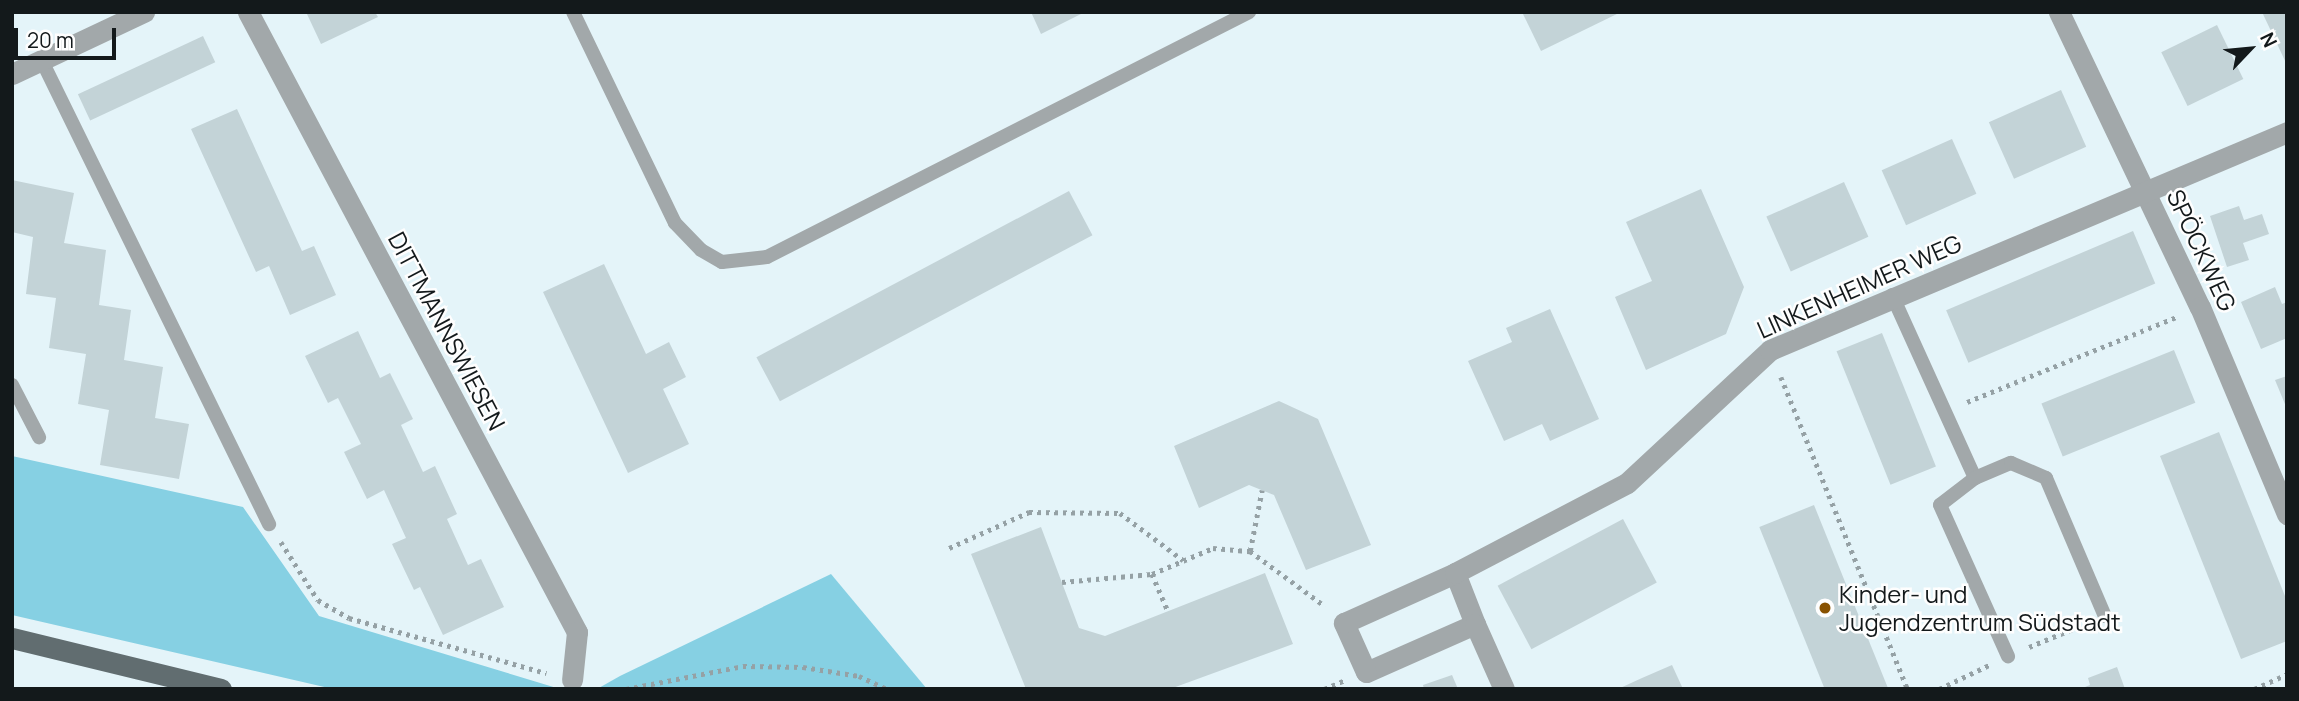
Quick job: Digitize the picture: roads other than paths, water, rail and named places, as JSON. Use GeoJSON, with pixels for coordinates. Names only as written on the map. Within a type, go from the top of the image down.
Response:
{"type":"FeatureCollection","features":[{"type":"Feature","properties":{"kind":"main road"},"geometry":{"type":"LineString","coordinates":[[12,638],[221,689]]}},
{"type":"Feature","properties":{"kind":"street"},"geometry":{"type":"LineString","coordinates":[[12,74],[144,12]]}},
{"type":"Feature","properties":{"kind":"street","name":"DITTMANNSWIESEN"},"geometry":{"type":"LineString","coordinates":[[248,12],[577,632],[572,680]]}},
{"type":"Feature","properties":{"kind":"street","name":"SPÖCKWEG"},"geometry":{"type":"LineString","coordinates":[[2059,12],[2200,307],[2287,514]]}},
{"type":"Feature","properties":{"kind":"street","name":"LINKENHEIMER WEG"},"geometry":{"type":"LineString","coordinates":[[1475,624],[1366,672],[1344,623],[1455,573],[1627,483],[1770,350],[1892,295],[2147,194],[2287,132]]}},
{"type":"Feature","properties":{"kind":"street"},"geometry":{"type":"LineString","coordinates":[[1455,573],[1504,689]]}},
{"type":"Feature","properties":{"kind":"lane"},"geometry":{"type":"LineString","coordinates":[[573,12],[676,223],[701,250],[722,262],[767,257],[1249,12]]}},
{"type":"Feature","properties":{"kind":"lane"},"geometry":{"type":"LineString","coordinates":[[41,61],[269,524]]}},
{"type":"Feature","properties":{"kind":"lane"},"geometry":{"type":"LineString","coordinates":[[1892,295],[1975,478]]}},
{"type":"Feature","properties":{"kind":"lane"},"geometry":{"type":"LineString","coordinates":[[12,385],[39,437]]}},
{"type":"Feature","properties":{"kind":"lane"},"geometry":{"type":"LineString","coordinates":[[2008,656],[1940,505],[1975,478],[2011,463],[2046,478],[2105,616]]}},
{"type":"Feature","properties":{"kind":"place","name":"Kinder- und Jugendzentrum Südstadt"},"geometry":{"type":"Point","coordinates":[1825,608]}}]}
